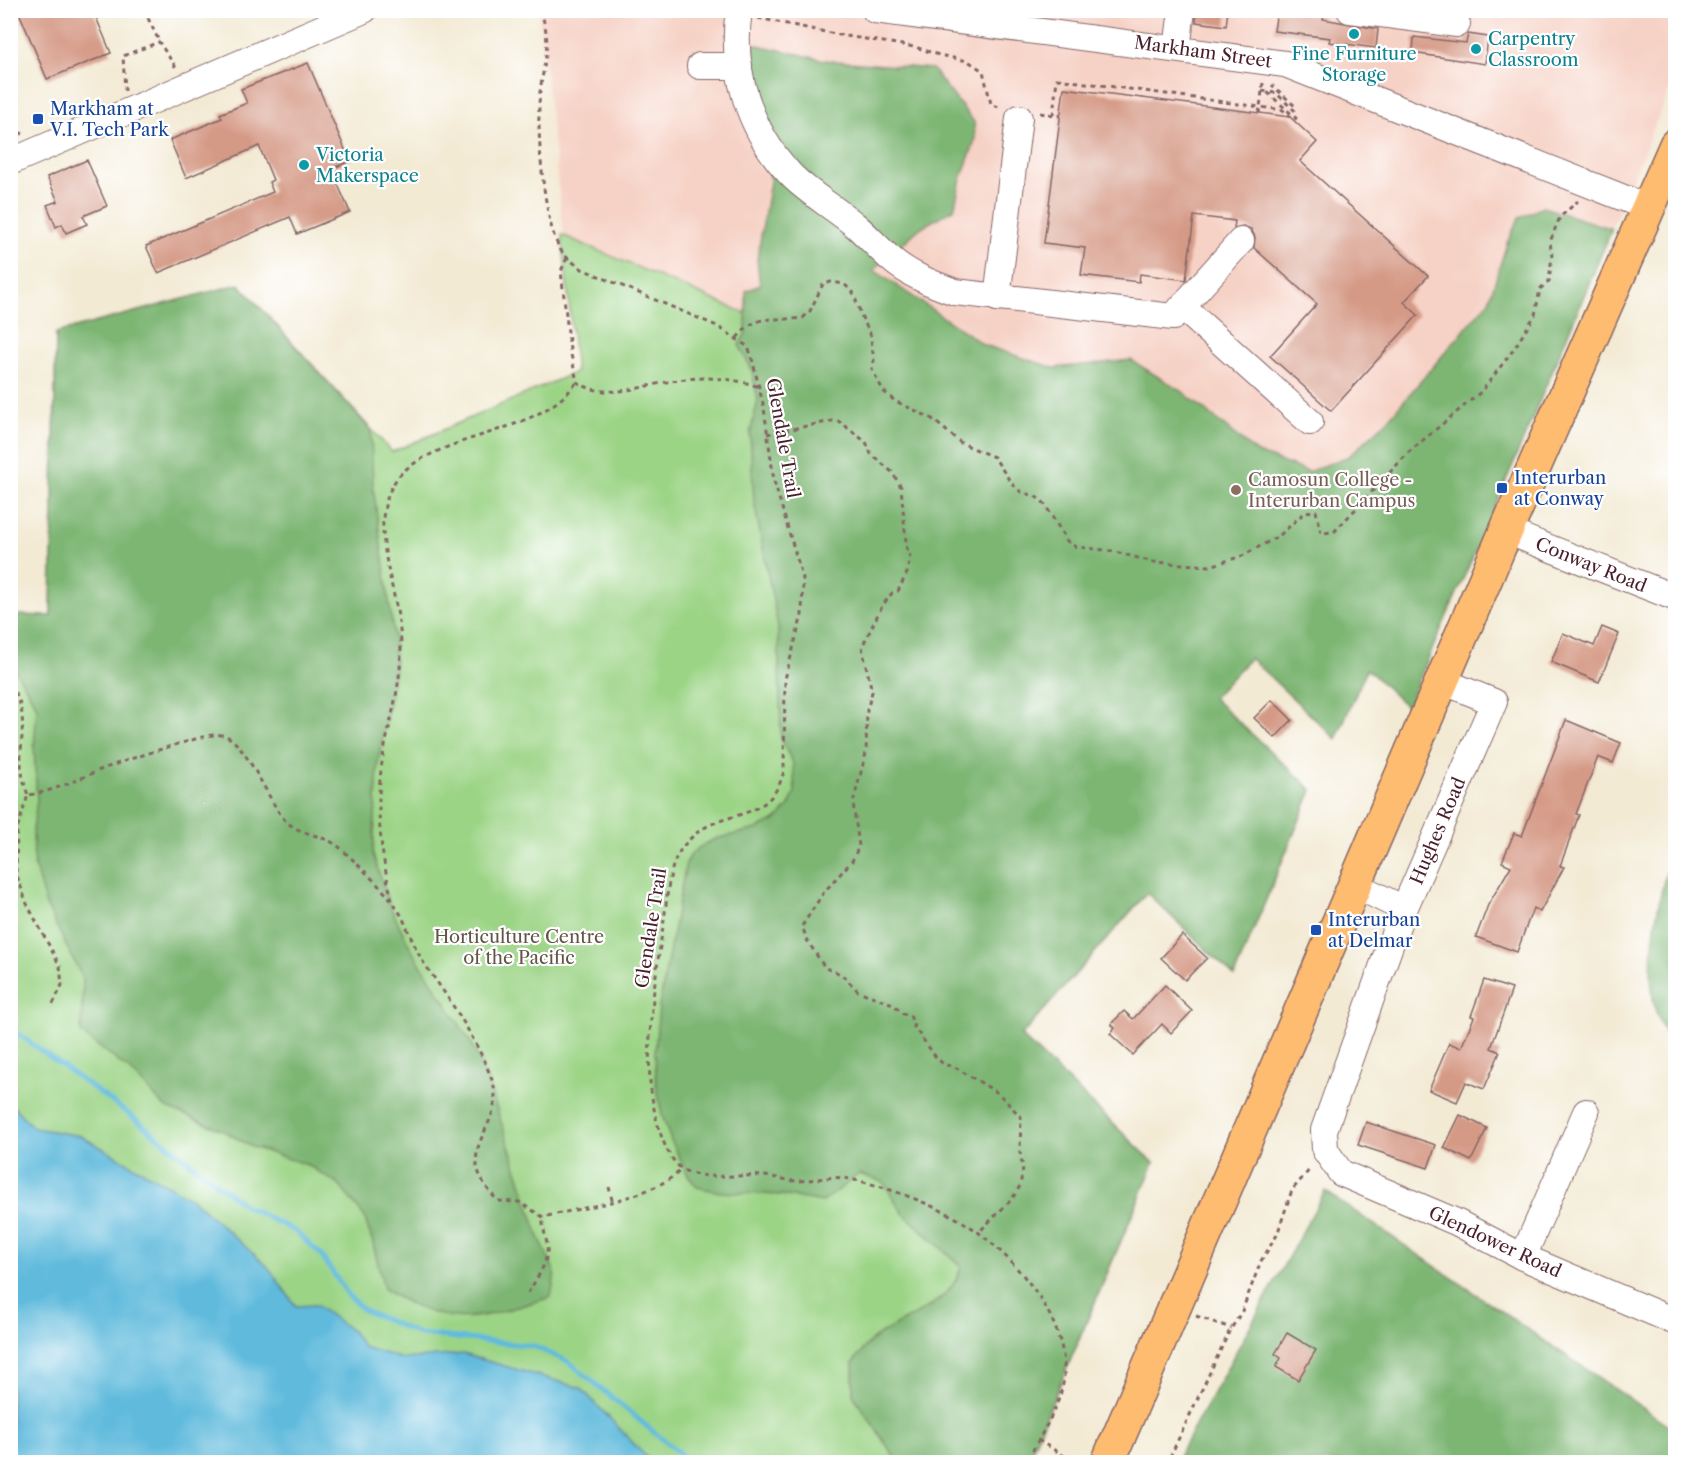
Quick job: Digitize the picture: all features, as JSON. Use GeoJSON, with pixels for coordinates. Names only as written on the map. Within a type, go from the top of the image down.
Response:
{"type":"FeatureCollection","features":[{"type":"Feature","properties":{"kind":"main road"},"geometry":{"type":"LineString","coordinates":[[1108,1462],[1506,531],[1676,145]]}},
{"type":"Feature","properties":{"kind":"street"},"geometry":{"type":"LineString","coordinates":[[10,162],[112,128],[340,32],[364,10]]}},
{"type":"Feature","properties":{"kind":"street","name":"Markham Street"},"geometry":{"type":"LineString","coordinates":[[875,10],[1286,63],[1649,208]]}},
{"type":"Feature","properties":{"kind":"street"},"geometry":{"type":"LineString","coordinates":[[1177,49],[1182,10]]}},
{"type":"Feature","properties":{"kind":"street"},"geometry":{"type":"LineString","coordinates":[[1350,10],[1457,24]]}},
{"type":"Feature","properties":{"kind":"street"},"geometry":{"type":"LineString","coordinates":[[739,13],[738,66],[747,106],[765,144],[791,175],[856,226],[892,261],[926,281],[955,292],[1173,317],[1241,242]]}},
{"type":"Feature","properties":{"kind":"street"},"geometry":{"type":"LineString","coordinates":[[700,66],[738,66]]}},
{"type":"Feature","properties":{"kind":"street"},"geometry":{"type":"LineString","coordinates":[[997,298],[1008,113]]}},
{"type":"Feature","properties":{"kind":"street"},"geometry":{"type":"LineString","coordinates":[[1182,307],[1310,422]]}},
{"type":"Feature","properties":{"kind":"street","name":"Conway Road"},"geometry":{"type":"LineString","coordinates":[[1506,531],[1676,598]]}},
{"type":"Feature","properties":{"kind":"street","name":"Hughes Road"},"geometry":{"type":"LineString","coordinates":[[1325,1150],[1324,1130],[1404,909],[1494,702],[1442,681]]}},
{"type":"Feature","properties":{"kind":"street"},"geometry":{"type":"LineString","coordinates":[[1355,885],[1404,909]]}},
{"type":"Feature","properties":{"kind":"street"},"geometry":{"type":"LineString","coordinates":[[1523,1257],[1586,1112]]}},
{"type":"Feature","properties":{"kind":"street","name":"Glendower Road"},"geometry":{"type":"LineString","coordinates":[[1325,1150],[1341,1173],[1456,1222],[1523,1257],[1676,1322]]}},
{"type":"Feature","properties":{"kind":"path"},"geometry":{"type":"LineString","coordinates":[[144,10],[159,42]]}},
{"type":"Feature","properties":{"kind":"path"},"geometry":{"type":"LineString","coordinates":[[207,10],[217,15],[238,10]]}},
{"type":"Feature","properties":{"kind":"path"},"geometry":{"type":"LineString","coordinates":[[540,10],[548,36],[539,110],[542,149],[553,234],[567,258],[561,271],[570,350],[577,382],[585,388],[604,392],[696,378],[750,383],[759,387]]}},
{"type":"Feature","properties":{"kind":"path"},"geometry":{"type":"LineString","coordinates":[[739,13],[840,35],[905,45],[968,61],[983,71],[988,95],[1008,113]]}},
{"type":"Feature","properties":{"kind":"path"},"geometry":{"type":"LineString","coordinates":[[1259,113],[1263,77]]}},
{"type":"Feature","properties":{"kind":"path"},"geometry":{"type":"LineString","coordinates":[[1053,115],[1057,79],[1283,110],[1294,120],[1296,118],[1267,92]]}},
{"type":"Feature","properties":{"kind":"path"},"geometry":{"type":"LineString","coordinates":[[1252,82],[1272,85],[1296,107],[1294,110],[1276,93],[1262,91]]}},
{"type":"Feature","properties":{"kind":"path"},"geometry":{"type":"LineString","coordinates":[[737,338],[753,322],[767,319],[803,318],[810,311],[823,284],[831,282],[844,284],[853,292],[862,320],[870,333],[874,360],[872,369],[883,391],[894,401],[931,418],[961,443],[994,457],[1012,484],[1021,492],[1035,496],[1044,503],[1067,541],[1077,547],[1112,550],[1153,562],[1210,566],[1242,556],[1278,536],[1305,512],[1316,511],[1321,533],[1334,532],[1410,451],[1482,391],[1535,315],[1540,289],[1549,281],[1552,273],[1550,242],[1560,217],[1578,202],[1585,183]]}},
{"type":"Feature","properties":{"kind":"path","name":"Glendale Trail"},"geometry":{"type":"LineString","coordinates":[[567,258],[604,279],[717,326],[747,346],[752,354],[759,387],[777,493],[803,579],[802,615],[785,679],[784,771],[775,794],[765,804],[694,835],[675,860],[661,941],[649,1052],[650,1084],[656,1116],[670,1155],[682,1169]]}},
{"type":"Feature","properties":{"kind":"path"},"geometry":{"type":"LineString","coordinates":[[577,382],[568,394],[554,404],[498,430],[427,456],[404,471],[386,499],[384,543],[398,615],[401,646],[400,673],[384,753],[379,793],[380,847],[392,902],[415,948],[442,986],[477,1047],[492,1080],[496,1103],[479,1140],[476,1165],[480,1177],[498,1201],[519,1202],[543,1217],[612,1200],[673,1178],[682,1169],[704,1175],[763,1176],[794,1181],[841,1178],[864,1182],[933,1208],[978,1233],[1034,1290],[1058,1335],[1064,1355],[1064,1379],[1028,1462]]}},
{"type":"Feature","properties":{"kind":"path"},"geometry":{"type":"LineString","coordinates":[[767,434],[837,420],[866,442],[871,454],[892,472],[901,487],[907,552],[910,556],[908,573],[898,591],[892,593],[882,606],[862,647],[872,692],[867,710],[866,753],[854,803],[859,846],[852,861],[824,892],[802,926],[807,940],[825,968],[841,974],[858,991],[893,1004],[903,1014],[910,1015],[914,1027],[944,1065],[953,1066],[998,1093],[1021,1117],[1023,1168],[1020,1186],[1011,1199],[978,1233]]}},
{"type":"Feature","properties":{"kind":"path"},"geometry":{"type":"LineString","coordinates":[[10,685],[17,694],[24,716],[21,771],[28,795],[17,830],[16,873],[27,904],[60,966],[62,985],[52,1004]]}},
{"type":"Feature","properties":{"kind":"path"},"geometry":{"type":"LineString","coordinates":[[28,795],[50,791],[135,758],[186,742],[223,735],[233,739],[242,748],[270,800],[285,820],[303,832],[338,846],[392,902]]}},
{"type":"Feature","properties":{"kind":"path"},"geometry":{"type":"LineString","coordinates":[[1170,1457],[1231,1328],[1242,1311],[1262,1261],[1277,1235],[1292,1190],[1325,1150]]}},
{"type":"Feature","properties":{"kind":"path"},"geometry":{"type":"LineString","coordinates":[[609,1187],[612,1200]]}},
{"type":"Feature","properties":{"kind":"path"},"geometry":{"type":"LineString","coordinates":[[528,1293],[547,1255],[547,1244],[542,1228],[543,1217]]}},
{"type":"Feature","properties":{"kind":"path"},"geometry":{"type":"LineString","coordinates":[[1174,1306],[1231,1328]]}},
{"type":"Feature","properties":{"kind":"path"},"geometry":{"type":"LineString","coordinates":[[1038,1440],[1074,1462]]}},
{"type":"Feature","properties":{"kind":"shaded area","name":"Camosun College - Interurban Campus"},"geometry":{"type":"Polygon","coordinates":[[[539,11],[1675,11],[1675,78],[1407,707],[1367,669],[1336,739],[1251,658],[1220,691],[564,239],[539,11]]]}},
{"type":"Feature","properties":{"kind":"green space"},"geometry":{"type":"Polygon","coordinates":[[[753,44],[824,60],[932,69],[974,122],[975,141],[961,179],[954,209],[920,228],[874,270],[984,345],[1054,368],[1131,360],[1183,392],[1257,453],[1308,472],[1349,456],[1385,423],[1489,301],[1507,243],[1519,218],[1543,207],[1612,229],[1503,488],[1407,707],[1367,669],[1336,739],[1250,658],[1213,698],[1312,790],[1234,976],[1147,893],[1021,1036],[1154,1163],[1027,1462],[898,1462],[853,1395],[853,1363],[864,1349],[883,1332],[936,1302],[956,1280],[961,1266],[903,1213],[883,1182],[859,1174],[823,1202],[781,1195],[720,1192],[697,1187],[688,1175],[670,1138],[662,1115],[656,1083],[655,1052],[659,1007],[686,863],[692,853],[715,839],[757,829],[776,820],[789,806],[795,792],[793,763],[781,740],[778,627],[754,502],[750,434],[758,400],[752,370],[739,345],[746,333],[746,291],[760,285],[757,260],[770,182],[772,136],[757,86],[753,44]]]}},
{"type":"Feature","properties":{"kind":"green space","name":"Horticulture Centre of the Pacific"},"geometry":{"type":"Polygon","coordinates":[[[562,235],[763,321],[1312,790],[1234,976],[1147,893],[1021,1036],[1154,1163],[1027,1462],[11,1462],[10,615],[51,616],[56,333],[239,284],[392,452],[576,372],[562,235]]]}},
{"type":"Feature","properties":{"kind":"green space"},"geometry":{"type":"Polygon","coordinates":[[[239,284],[371,430],[373,487],[394,637],[395,670],[378,763],[373,854],[389,904],[412,951],[472,1044],[487,1079],[539,1237],[555,1273],[551,1297],[504,1311],[466,1317],[448,1316],[429,1312],[384,1289],[364,1216],[338,1184],[308,1165],[252,1147],[222,1130],[165,1107],[132,1072],[81,1033],[83,979],[45,903],[34,864],[33,829],[37,800],[34,748],[37,707],[15,669],[11,667],[10,615],[51,616],[56,333],[239,284]]]}},
{"type":"Feature","properties":{"kind":"green space"},"geometry":{"type":"Polygon","coordinates":[[[1675,844],[1675,1050],[1671,1047],[1655,1008],[1651,970],[1659,903],[1675,844]]]}},
{"type":"Feature","properties":{"kind":"green space"},"geometry":{"type":"Polygon","coordinates":[[[1325,1191],[1675,1430],[1675,1462],[1175,1462],[1325,1191]]]}},
{"type":"Feature","properties":{"kind":"water"},"geometry":{"type":"Polygon","coordinates":[[[11,1104],[34,1128],[81,1136],[192,1199],[267,1266],[296,1306],[316,1305],[353,1332],[363,1347],[403,1359],[463,1354],[581,1388],[651,1462],[11,1462],[11,1104]]]}},
{"type":"Feature","properties":{"kind":"building"},"geometry":{"type":"Polygon","coordinates":[[[18,10],[93,10],[111,53],[47,79],[18,10]]]}},
{"type":"Feature","properties":{"kind":"building"},"geometry":{"type":"Polygon","coordinates":[[[1197,10],[1228,10],[1226,26],[1196,22],[1197,10]]]}},
{"type":"Feature","properties":{"kind":"building"},"geometry":{"type":"Polygon","coordinates":[[[1277,10],[1324,15],[1323,19],[1378,29],[1376,48],[1329,42],[1330,38],[1274,31],[1277,10]]]}},
{"type":"Feature","properties":{"kind":"building"},"geometry":{"type":"Polygon","coordinates":[[[1468,34],[1488,37],[1485,64],[1413,53],[1414,37],[1466,43],[1468,34]]]}},
{"type":"Feature","properties":{"kind":"building","name":"Victoria Makerspace"},"geometry":{"type":"Polygon","coordinates":[[[308,63],[350,161],[331,169],[350,212],[297,234],[290,217],[158,273],[146,246],[273,192],[269,182],[273,180],[259,146],[186,178],[170,140],[222,118],[220,114],[247,103],[241,89],[308,63]]]}},
{"type":"Feature","properties":{"kind":"building"},"geometry":{"type":"Polygon","coordinates":[[[1064,88],[1290,117],[1317,142],[1300,161],[1428,276],[1404,302],[1418,315],[1331,411],[1270,356],[1317,304],[1254,248],[1255,237],[1251,229],[1243,226],[1234,228],[1235,221],[1194,216],[1186,280],[1140,274],[1139,282],[1081,275],[1085,248],[1044,243],[1064,88]]]}},
{"type":"Feature","properties":{"kind":"building"},"geometry":{"type":"Polygon","coordinates":[[[87,160],[107,206],[83,216],[87,224],[66,233],[62,224],[56,227],[47,205],[58,201],[47,177],[87,160]]]}},
{"type":"Feature","properties":{"kind":"building"},"geometry":{"type":"Polygon","coordinates":[[[1602,627],[1619,634],[1599,682],[1551,662],[1563,633],[1594,646],[1602,627]]]}},
{"type":"Feature","properties":{"kind":"building"},"geometry":{"type":"Polygon","coordinates":[[[1272,700],[1292,720],[1275,738],[1254,718],[1272,700]]]}},
{"type":"Feature","properties":{"kind":"building"},"geometry":{"type":"Polygon","coordinates":[[[1566,720],[1621,743],[1613,763],[1598,757],[1576,814],[1579,815],[1560,866],[1564,867],[1540,912],[1533,908],[1517,952],[1476,937],[1488,905],[1511,866],[1502,862],[1514,833],[1522,836],[1566,720]]]}},
{"type":"Feature","properties":{"kind":"building"},"geometry":{"type":"Polygon","coordinates":[[[1182,935],[1207,958],[1185,980],[1161,958],[1182,935]]]}},
{"type":"Feature","properties":{"kind":"building"},"geometry":{"type":"Polygon","coordinates":[[[1484,980],[1512,989],[1491,1048],[1500,1052],[1484,1089],[1466,1082],[1457,1102],[1429,1090],[1449,1043],[1461,1048],[1474,1017],[1471,1016],[1484,980]]]}},
{"type":"Feature","properties":{"kind":"building"},"geometry":{"type":"Polygon","coordinates":[[[1165,985],[1192,1011],[1171,1033],[1162,1024],[1133,1055],[1110,1034],[1115,1028],[1111,1024],[1124,1011],[1133,1019],[1165,985]]]}},
{"type":"Feature","properties":{"kind":"building"},"geometry":{"type":"Polygon","coordinates":[[[1460,1115],[1487,1128],[1471,1161],[1444,1148],[1460,1115]]]}},
{"type":"Feature","properties":{"kind":"building"},"geometry":{"type":"Polygon","coordinates":[[[1366,1122],[1436,1145],[1428,1168],[1358,1145],[1366,1122]]]}},
{"type":"Feature","properties":{"kind":"building"},"geometry":{"type":"Polygon","coordinates":[[[1287,1333],[1316,1350],[1298,1380],[1276,1367],[1281,1358],[1275,1354],[1287,1333]]]}},
{"type":"Feature","properties":{"kind":"waterway"},"geometry":{"type":"LineString","coordinates":[[10,1028],[130,1115],[245,1206],[295,1231],[320,1254],[349,1296],[363,1310],[419,1334],[533,1346],[569,1362],[690,1462]]}},
{"type":"Feature","properties":{"kind":"place","name":"Fine Furniture Storage"},"geometry":{"type":"Point","coordinates":[1354,34]}},
{"type":"Feature","properties":{"kind":"place","name":"Carpentry Classroom"},"geometry":{"type":"Point","coordinates":[1476,49]}},
{"type":"Feature","properties":{"kind":"place","name":"Markham at V.I. Tech Park"},"geometry":{"type":"Point","coordinates":[38,119]}},
{"type":"Feature","properties":{"kind":"place","name":"Victoria Makerspace"},"geometry":{"type":"Point","coordinates":[304,165]}},
{"type":"Feature","properties":{"kind":"place","name":"Interurban at Conway"},"geometry":{"type":"Point","coordinates":[1502,488]}},
{"type":"Feature","properties":{"kind":"place","name":"Camosun College - Interurban Campus"},"geometry":{"type":"Point","coordinates":[1236,490]}},
{"type":"Feature","properties":{"kind":"place","name":"Interurban at Delmar"},"geometry":{"type":"Point","coordinates":[1316,930]}}]}
